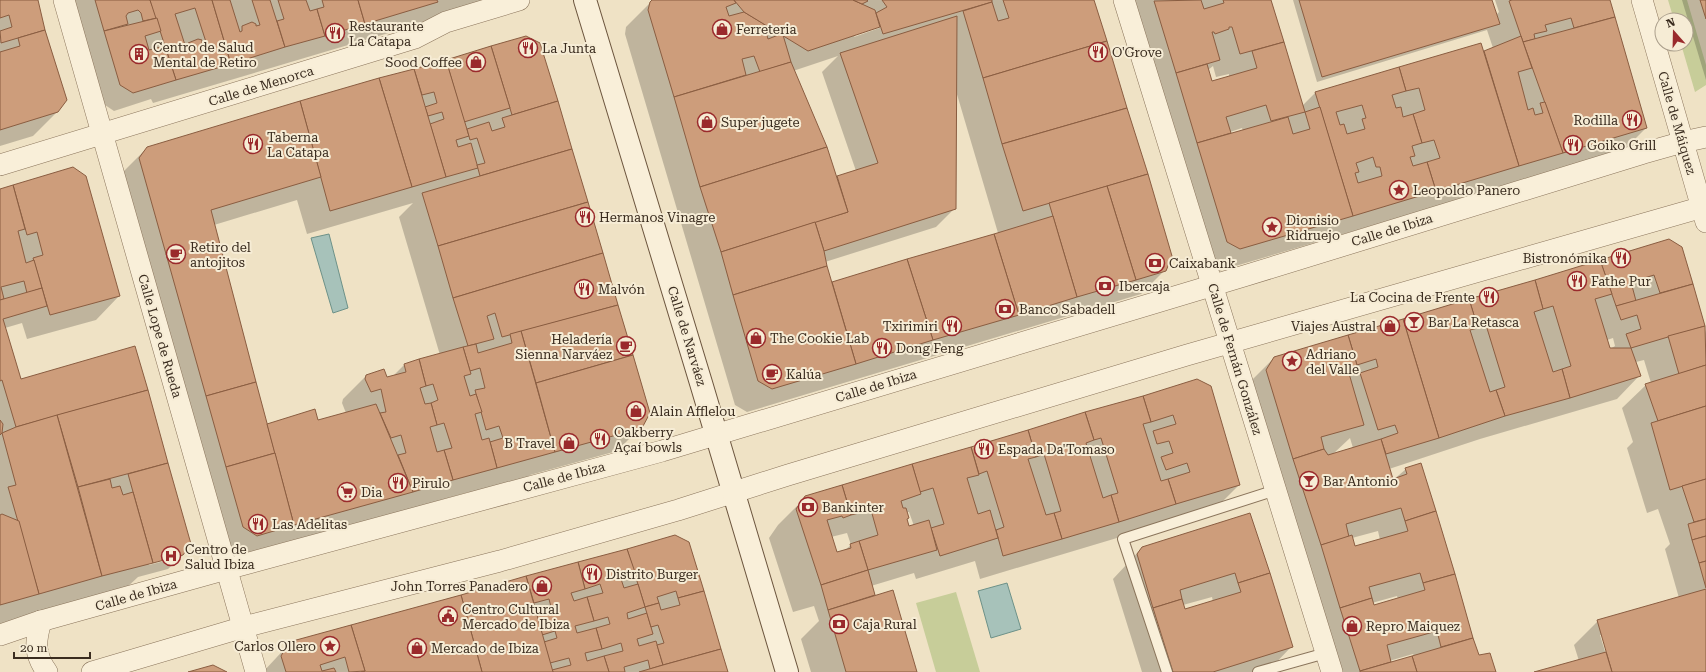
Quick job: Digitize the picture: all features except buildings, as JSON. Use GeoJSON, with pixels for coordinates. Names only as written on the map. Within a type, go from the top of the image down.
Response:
{"type":"FeatureCollection","features":[{"type":"Feature","properties":{"kind":"street","name":"Calle Lope de Rueda"},"geometry":{"type":"LineString","coordinates":[[64,0],[256,672]]}},
{"type":"Feature","properties":{"kind":"street","name":"Calle de Menorca"},"geometry":{"type":"LineString","coordinates":[[0,165],[415,38],[446,22],[519,0]]}},
{"type":"Feature","properties":{"kind":"street","name":"Calle de Narváez"},"geometry":{"type":"LineString","coordinates":[[585,0],[787,672]]}},
{"type":"Feature","properties":{"kind":"street","name":"Calle de Fernán González"},"geometry":{"type":"LineString","coordinates":[[1124,0],[1329,662]]}},
{"type":"Feature","properties":{"kind":"street","name":"Calle de Máiquez"},"geometry":{"type":"LineString","coordinates":[[1642,0],[1705,212]]}},
{"type":"Feature","properties":{"kind":"street","name":"Calle de Ibiza"},"geometry":{"type":"LineString","coordinates":[[0,635],[41,621],[227,569],[655,453],[1683,142],[1706,137]]}},
{"type":"Feature","properties":{"kind":"street"},"geometry":{"type":"LineString","coordinates":[[92,672],[244,628],[500,561],[733,493],[1230,342],[1705,212]]}},
{"type":"Feature","properties":{"kind":"street"},"geometry":{"type":"LineString","coordinates":[[41,621],[36,638],[37,654],[47,672]]}},
{"type":"Feature","properties":{"kind":"lane"},"geometry":{"type":"LineString","coordinates":[[1167,672],[1123,539],[1276,490]]}},
{"type":"Feature","properties":{"kind":"lane"},"geometry":{"type":"LineString","coordinates":[[1258,672],[1329,662]]}},
{"type":"Feature","properties":{"kind":"green space"},"geometry":{"type":"Polygon","coordinates":[[[1668,0],[1687,0],[1691,12],[1672,12],[1668,0]]]}},
{"type":"Feature","properties":{"kind":"green space"},"geometry":{"type":"Polygon","coordinates":[[[1694,24],[1706,65],[1706,85],[1695,92],[1683,52],[1694,52],[1694,24]]]}},
{"type":"Feature","properties":{"kind":"green space"},"geometry":{"type":"Polygon","coordinates":[[[956,592],[980,672],[936,672],[916,603],[956,592]]]}},
{"type":"Feature","properties":{"kind":"water"},"geometry":{"type":"Polygon","coordinates":[[[329,234],[348,308],[333,313],[311,238],[329,234]]]}},
{"type":"Feature","properties":{"kind":"water"},"geometry":{"type":"Polygon","coordinates":[[[1007,583],[1021,629],[991,638],[978,591],[1007,583]]]}},
{"type":"Feature","properties":{"kind":"place","name":"Ferreteria"},"geometry":{"type":"Point","coordinates":[722,29]}},
{"type":"Feature","properties":{"kind":"place","name":"Restaurante La Catapa"},"geometry":{"type":"Point","coordinates":[335,33]}},
{"type":"Feature","properties":{"kind":"place","name":"La Junta"},"geometry":{"type":"Point","coordinates":[528,48]}},
{"type":"Feature","properties":{"kind":"place","name":"O'Grove"},"geometry":{"type":"Point","coordinates":[1098,52]}},
{"type":"Feature","properties":{"kind":"place","name":"Centro de Salud Mental de Retiro"},"geometry":{"type":"Point","coordinates":[139,54]}},
{"type":"Feature","properties":{"kind":"place","name":"Sood Coffee"},"geometry":{"type":"Point","coordinates":[476,62]}},
{"type":"Feature","properties":{"kind":"place","name":"Rodilla"},"geometry":{"type":"Point","coordinates":[1632,120]}},
{"type":"Feature","properties":{"kind":"place","name":"Super jugete"},"geometry":{"type":"Point","coordinates":[707,122]}},
{"type":"Feature","properties":{"kind":"place","name":"Taberna La Catapa"},"geometry":{"type":"Point","coordinates":[253,144]}},
{"type":"Feature","properties":{"kind":"place","name":"Goiko Grill"},"geometry":{"type":"Point","coordinates":[1573,145]}},
{"type":"Feature","properties":{"kind":"place","name":"Leopoldo Panero"},"geometry":{"type":"Point","coordinates":[1399,190]}},
{"type":"Feature","properties":{"kind":"place","name":"Hermanos Vinagre"},"geometry":{"type":"Point","coordinates":[585,217]}},
{"type":"Feature","properties":{"kind":"place","name":"Dionisio Ridruejo"},"geometry":{"type":"Point","coordinates":[1272,227]}},
{"type":"Feature","properties":{"kind":"place","name":"Retiro del antojitos"},"geometry":{"type":"Point","coordinates":[176,254]}},
{"type":"Feature","properties":{"kind":"place","name":"Bistronómika"},"geometry":{"type":"Point","coordinates":[1621,258]}},
{"type":"Feature","properties":{"kind":"place","name":"Caixabank"},"geometry":{"type":"Point","coordinates":[1155,263]}},
{"type":"Feature","properties":{"kind":"place","name":"Fathe Pur"},"geometry":{"type":"Point","coordinates":[1577,281]}},
{"type":"Feature","properties":{"kind":"place","name":"Ibercaja"},"geometry":{"type":"Point","coordinates":[1105,286]}},
{"type":"Feature","properties":{"kind":"place","name":"Malvón"},"geometry":{"type":"Point","coordinates":[584,289]}},
{"type":"Feature","properties":{"kind":"place","name":"La Cocina de Frente"},"geometry":{"type":"Point","coordinates":[1489,297]}},
{"type":"Feature","properties":{"kind":"place","name":"Banco Sabadell"},"geometry":{"type":"Point","coordinates":[1005,309]}},
{"type":"Feature","properties":{"kind":"place","name":"Bar La Retasca"},"geometry":{"type":"Point","coordinates":[1414,322]}},
{"type":"Feature","properties":{"kind":"place","name":"Txirimiri"},"geometry":{"type":"Point","coordinates":[952,326]}},
{"type":"Feature","properties":{"kind":"place","name":"Viajes Austral"},"geometry":{"type":"Point","coordinates":[1390,326]}},
{"type":"Feature","properties":{"kind":"place","name":"The Cookie Lab"},"geometry":{"type":"Point","coordinates":[756,338]}},
{"type":"Feature","properties":{"kind":"place","name":"Heladería Sienna Narváez"},"geometry":{"type":"Point","coordinates":[626,346]}},
{"type":"Feature","properties":{"kind":"place","name":"Dong Feng"},"geometry":{"type":"Point","coordinates":[882,348]}},
{"type":"Feature","properties":{"kind":"place","name":"Adriano del Valle"},"geometry":{"type":"Point","coordinates":[1292,361]}},
{"type":"Feature","properties":{"kind":"place","name":"Kalúa"},"geometry":{"type":"Point","coordinates":[772,374]}},
{"type":"Feature","properties":{"kind":"place","name":"Alain Afflelou"},"geometry":{"type":"Point","coordinates":[636,411]}},
{"type":"Feature","properties":{"kind":"place","name":"Oakberry Açaí bowls"},"geometry":{"type":"Point","coordinates":[600,439]}},
{"type":"Feature","properties":{"kind":"place","name":"B Travel"},"geometry":{"type":"Point","coordinates":[569,443]}},
{"type":"Feature","properties":{"kind":"place","name":"Espada Da'Tomaso"},"geometry":{"type":"Point","coordinates":[984,449]}},
{"type":"Feature","properties":{"kind":"place","name":"Bar Antonio"},"geometry":{"type":"Point","coordinates":[1309,481]}},
{"type":"Feature","properties":{"kind":"place","name":"Pirulo"},"geometry":{"type":"Point","coordinates":[398,483]}},
{"type":"Feature","properties":{"kind":"place","name":"Dia"},"geometry":{"type":"Point","coordinates":[347,492]}},
{"type":"Feature","properties":{"kind":"place","name":"Bankinter"},"geometry":{"type":"Point","coordinates":[808,507]}},
{"type":"Feature","properties":{"kind":"place","name":"Las Adelitas"},"geometry":{"type":"Point","coordinates":[258,524]}},
{"type":"Feature","properties":{"kind":"place","name":"Centro de Salud Ibiza"},"geometry":{"type":"Point","coordinates":[171,556]}},
{"type":"Feature","properties":{"kind":"place","name":"Distrito Burger"},"geometry":{"type":"Point","coordinates":[592,574]}},
{"type":"Feature","properties":{"kind":"place","name":"John Torres Panadero"},"geometry":{"type":"Point","coordinates":[542,586]}},
{"type":"Feature","properties":{"kind":"place","name":"Centro Cultural Mercado de Ibiza"},"geometry":{"type":"Point","coordinates":[448,616]}},
{"type":"Feature","properties":{"kind":"place","name":"Caja Rural"},"geometry":{"type":"Point","coordinates":[839,624]}},
{"type":"Feature","properties":{"kind":"place","name":"Repro Maiquez"},"geometry":{"type":"Point","coordinates":[1352,626]}},
{"type":"Feature","properties":{"kind":"place","name":"Carlos Ollero"},"geometry":{"type":"Point","coordinates":[330,646]}},
{"type":"Feature","properties":{"kind":"place","name":"Mercado de Ibiza"},"geometry":{"type":"Point","coordinates":[417,648]}}]}
